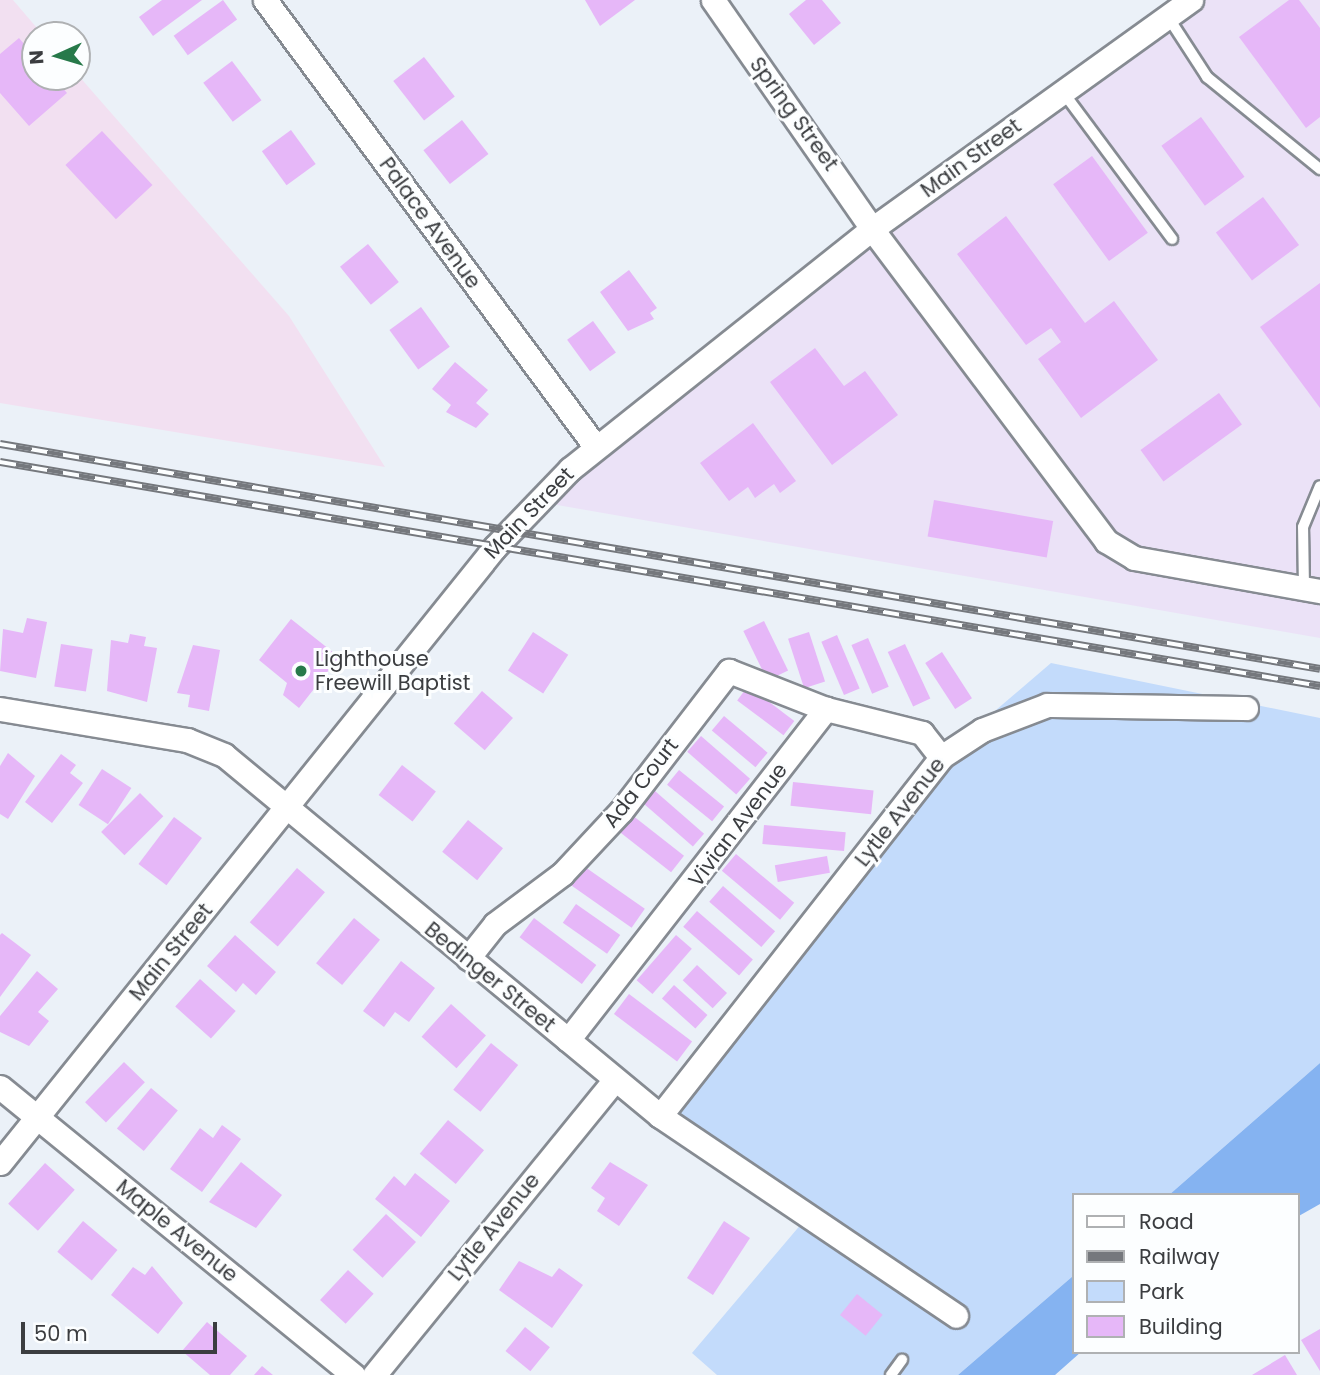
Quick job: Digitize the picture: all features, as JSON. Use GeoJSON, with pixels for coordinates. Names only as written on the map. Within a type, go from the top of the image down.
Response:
{"type":"FeatureCollection","features":[{"type":"Feature","properties":{"kind":"street","name":"Palace Avenue"},"geometry":{"type":"LineString","coordinates":[[265,0],[595,446]]}},
{"type":"Feature","properties":{"kind":"street","name":"Spring Street"},"geometry":{"type":"LineString","coordinates":[[713,0],[872,229]]}},
{"type":"Feature","properties":{"kind":"street","name":"Main Street"},"geometry":{"type":"LineString","coordinates":[[0,1163],[287,810],[495,547],[595,446],[872,229],[1063,92],[1161,8],[1191,0]]}},
{"type":"Feature","properties":{"kind":"street"},"geometry":{"type":"LineString","coordinates":[[872,229],[1106,541],[1134,558],[1312,589]]}},
{"type":"Feature","properties":{"kind":"street","name":"Ada Court"},"geometry":{"type":"LineString","coordinates":[[468,958],[495,924],[562,874],[621,811],[729,671],[827,709]]}},
{"type":"Feature","properties":{"kind":"street","name":"Lytle Avenue"},"geometry":{"type":"LineString","coordinates":[[660,1116],[941,757],[982,730],[1047,705],[1246,708]]}},
{"type":"Feature","properties":{"kind":"street","name":"Bedinger Street"},"geometry":{"type":"LineString","coordinates":[[0,709],[187,740],[224,755],[287,810],[660,1116],[956,1316]]}},
{"type":"Feature","properties":{"kind":"street"},"geometry":{"type":"LineString","coordinates":[[827,709],[922,733],[941,757]]}},
{"type":"Feature","properties":{"kind":"street","name":"Vivian Avenue"},"geometry":{"type":"LineString","coordinates":[[568,1040],[827,709]]}},
{"type":"Feature","properties":{"kind":"street","name":"Lytle Avenue"},"geometry":{"type":"LineString","coordinates":[[374,1375],[615,1080]]}},
{"type":"Feature","properties":{"kind":"street","name":"Maple Avenue"},"geometry":{"type":"LineString","coordinates":[[0,1087],[353,1375]]}},
{"type":"Feature","properties":{"kind":"lane"},"geometry":{"type":"LineString","coordinates":[[1161,8],[1207,77],[1320,169]]}},
{"type":"Feature","properties":{"kind":"lane"},"geometry":{"type":"LineString","coordinates":[[1063,92],[1172,239]]}},
{"type":"Feature","properties":{"kind":"lane"},"geometry":{"type":"LineString","coordinates":[[1312,589],[1303,527],[1320,486]]}},
{"type":"Feature","properties":{"kind":"lane"},"geometry":{"type":"LineString","coordinates":[[891,1375],[902,1360]]}},
{"type":"Feature","properties":{"kind":"shaded area"},"geometry":{"type":"Polygon","coordinates":[[[0,0],[13,0],[31,21],[21,21],[21,91],[91,90],[289,316],[385,467],[0,403],[0,0]]]}},
{"type":"Feature","properties":{"kind":"shaded area"},"geometry":{"type":"Polygon","coordinates":[[[1191,0],[1320,0],[1320,638],[540,502],[570,469],[1191,0]]]}},
{"type":"Feature","properties":{"kind":"shaded area"},"geometry":{"type":"Polygon","coordinates":[[[1320,1063],[1320,1204],[1299,1216],[1299,1193],[1171,1193],[1320,1063]]]}},
{"type":"Feature","properties":{"kind":"shaded area"},"geometry":{"type":"Polygon","coordinates":[[[1072,1277],[1072,1354],[1079,1354],[1055,1375],[958,1375],[1072,1277]]]}},
{"type":"Feature","properties":{"kind":"green space"},"geometry":{"type":"Polygon","coordinates":[[[1051,663],[1320,718],[1320,1063],[1171,1193],[1072,1193],[1072,1277],[958,1375],[717,1375],[692,1353],[808,1216],[660,1116],[941,757],[1051,663]]]}},
{"type":"Feature","properties":{"kind":"building"},"geometry":{"type":"Polygon","coordinates":[[[162,0],[202,0],[153,36],[139,17],[162,0]]]}},
{"type":"Feature","properties":{"kind":"building"},"geometry":{"type":"Polygon","coordinates":[[[223,0],[237,19],[188,55],[174,36],[223,0]]]}},
{"type":"Feature","properties":{"kind":"building"},"geometry":{"type":"Polygon","coordinates":[[[585,0],[635,0],[600,26],[585,0]]]}},
{"type":"Feature","properties":{"kind":"building"},"geometry":{"type":"Polygon","coordinates":[[[806,0],[822,0],[841,23],[814,45],[789,14],[806,0]]]}},
{"type":"Feature","properties":{"kind":"building"},"geometry":{"type":"Polygon","coordinates":[[[1289,0],[1299,0],[1320,28],[1320,117],[1306,128],[1239,37],[1289,0]]]}},
{"type":"Feature","properties":{"kind":"building"},"geometry":{"type":"Polygon","coordinates":[[[19,38],[21,91],[67,93],[29,126],[0,93],[0,54],[19,38]]]}},
{"type":"Feature","properties":{"kind":"building"},"geometry":{"type":"Polygon","coordinates":[[[424,57],[455,96],[424,120],[393,81],[424,57]]]}},
{"type":"Feature","properties":{"kind":"building"},"geometry":{"type":"Polygon","coordinates":[[[232,61],[261,100],[233,122],[203,83],[232,61]]]}},
{"type":"Feature","properties":{"kind":"building"},"geometry":{"type":"Polygon","coordinates":[[[1201,117],[1244,177],[1205,206],[1161,146],[1201,117]]]}},
{"type":"Feature","properties":{"kind":"building"},"geometry":{"type":"Polygon","coordinates":[[[462,120],[488,154],[450,184],[423,150],[462,120]]]}},
{"type":"Feature","properties":{"kind":"building"},"geometry":{"type":"Polygon","coordinates":[[[291,130],[316,164],[287,185],[262,151],[291,130]]]}},
{"type":"Feature","properties":{"kind":"building"},"geometry":{"type":"Polygon","coordinates":[[[102,131],[152,185],[116,219],[65,165],[102,131]]]}},
{"type":"Feature","properties":{"kind":"building"},"geometry":{"type":"Polygon","coordinates":[[[1092,156],[1148,233],[1109,261],[1053,184],[1092,156]]]}},
{"type":"Feature","properties":{"kind":"building"},"geometry":{"type":"Polygon","coordinates":[[[1263,197],[1299,245],[1252,280],[1216,233],[1263,197]]]}},
{"type":"Feature","properties":{"kind":"building"},"geometry":{"type":"Polygon","coordinates":[[[1006,216],[1085,323],[1114,301],[1158,360],[1081,418],[1038,359],[1061,342],[1051,328],[1026,345],[957,254],[1006,216]]]}},
{"type":"Feature","properties":{"kind":"building"},"geometry":{"type":"Polygon","coordinates":[[[368,244],[399,282],[371,305],[340,267],[368,244]]]}},
{"type":"Feature","properties":{"kind":"building"},"geometry":{"type":"Polygon","coordinates":[[[629,270],[657,308],[650,313],[654,319],[628,331],[600,292],[629,270]]]}},
{"type":"Feature","properties":{"kind":"building"},"geometry":{"type":"Polygon","coordinates":[[[1320,283],[1320,408],[1260,327],[1320,283]]]}},
{"type":"Feature","properties":{"kind":"building"},"geometry":{"type":"Polygon","coordinates":[[[421,307],[450,347],[418,370],[389,330],[421,307]]]}},
{"type":"Feature","properties":{"kind":"building"},"geometry":{"type":"Polygon","coordinates":[[[593,321],[616,353],[590,371],[567,340],[593,321]]]}},
{"type":"Feature","properties":{"kind":"building"},"geometry":{"type":"Polygon","coordinates":[[[815,348],[844,386],[865,371],[898,415],[832,465],[770,382],[815,348]]]}},
{"type":"Feature","properties":{"kind":"building"},"geometry":{"type":"Polygon","coordinates":[[[455,362],[488,390],[476,403],[489,414],[476,428],[446,412],[451,405],[432,389],[455,362]]]}},
{"type":"Feature","properties":{"kind":"building"},"geometry":{"type":"Polygon","coordinates":[[[1219,393],[1242,425],[1163,482],[1141,450],[1219,393]]]}},
{"type":"Feature","properties":{"kind":"building"},"geometry":{"type":"Polygon","coordinates":[[[753,423],[796,481],[780,493],[774,484],[755,498],[748,487],[729,501],[700,463],[753,423]]]}},
{"type":"Feature","properties":{"kind":"building"},"geometry":{"type":"Polygon","coordinates":[[[934,500],[1053,521],[1047,557],[928,536],[934,500]]]}},
{"type":"Feature","properties":{"kind":"building"},"geometry":{"type":"Polygon","coordinates":[[[27,618],[47,622],[36,678],[0,671],[3,629],[23,633],[27,618]]]}},
{"type":"Feature","properties":{"kind":"building","name":"Lighthouse Freewill Baptist"},"geometry":{"type":"Polygon","coordinates":[[[291,619],[339,657],[299,708],[283,695],[287,683],[259,660],[291,619]]]}},
{"type":"Feature","properties":{"kind":"building"},"geometry":{"type":"Polygon","coordinates":[[[764,621],[788,670],[767,681],[743,631],[764,621]]]}},
{"type":"Feature","properties":{"kind":"building"},"geometry":{"type":"Polygon","coordinates":[[[533,632],[568,655],[543,693],[508,671],[533,632]]]}},
{"type":"Feature","properties":{"kind":"building"},"geometry":{"type":"Polygon","coordinates":[[[809,632],[825,681],[804,688],[788,639],[809,632]]]}},
{"type":"Feature","properties":{"kind":"building"},"geometry":{"type":"Polygon","coordinates":[[[130,634],[146,637],[144,646],[157,648],[147,702],[107,691],[111,640],[128,643],[130,634]]]}},
{"type":"Feature","properties":{"kind":"building"},"geometry":{"type":"Polygon","coordinates":[[[837,635],[860,688],[844,695],[821,642],[837,635]]]}},
{"type":"Feature","properties":{"kind":"building"},"geometry":{"type":"Polygon","coordinates":[[[868,638],[889,687],[872,694],[851,645],[868,638]]]}},
{"type":"Feature","properties":{"kind":"building"},"geometry":{"type":"Polygon","coordinates":[[[61,644],[93,649],[86,691],[54,686],[61,644]]]}},
{"type":"Feature","properties":{"kind":"building"},"geometry":{"type":"Polygon","coordinates":[[[905,644],[930,698],[913,706],[888,652],[905,644]]]}},
{"type":"Feature","properties":{"kind":"building"},"geometry":{"type":"Polygon","coordinates":[[[193,645],[220,650],[209,711],[188,707],[190,695],[177,693],[193,645]]]}},
{"type":"Feature","properties":{"kind":"building"},"geometry":{"type":"Polygon","coordinates":[[[942,652],[972,698],[955,709],[925,663],[942,652]]]}},
{"type":"Feature","properties":{"kind":"building"},"geometry":{"type":"Polygon","coordinates":[[[748,686],[794,721],[783,735],[737,700],[748,686]]]}},
{"type":"Feature","properties":{"kind":"building"},"geometry":{"type":"Polygon","coordinates":[[[482,691],[513,718],[485,750],[454,723],[482,691]]]}},
{"type":"Feature","properties":{"kind":"building"},"geometry":{"type":"Polygon","coordinates":[[[724,716],[768,753],[755,767],[712,731],[724,716]]]}},
{"type":"Feature","properties":{"kind":"building"},"geometry":{"type":"Polygon","coordinates":[[[701,736],[750,779],[736,794],[687,752],[701,736]]]}},
{"type":"Feature","properties":{"kind":"building"},"geometry":{"type":"Polygon","coordinates":[[[8,753],[35,776],[8,819],[0,814],[0,766],[8,753]]]}},
{"type":"Feature","properties":{"kind":"building"},"geometry":{"type":"Polygon","coordinates":[[[61,754],[76,765],[70,773],[83,783],[52,823],[25,802],[61,754]]]}},
{"type":"Feature","properties":{"kind":"building"},"geometry":{"type":"Polygon","coordinates":[[[402,765],[436,791],[412,821],[379,795],[402,765]]]}},
{"type":"Feature","properties":{"kind":"building"},"geometry":{"type":"Polygon","coordinates":[[[102,769],[131,788],[108,824],[79,805],[102,769]]]}},
{"type":"Feature","properties":{"kind":"building"},"geometry":{"type":"Polygon","coordinates":[[[679,770],[724,807],[712,821],[667,785],[679,770]]]}},
{"type":"Feature","properties":{"kind":"building"},"geometry":{"type":"Polygon","coordinates":[[[793,782],[874,790],[871,814],[790,806],[793,782]]]}},
{"type":"Feature","properties":{"kind":"building"},"geometry":{"type":"Polygon","coordinates":[[[655,791],[704,834],[693,846],[644,804],[655,791]]]}},
{"type":"Feature","properties":{"kind":"building"},"geometry":{"type":"Polygon","coordinates":[[[140,793],[163,816],[124,855],[101,832],[140,793]]]}},
{"type":"Feature","properties":{"kind":"building"},"geometry":{"type":"Polygon","coordinates":[[[632,815],[684,856],[671,872],[619,832],[632,815]]]}},
{"type":"Feature","properties":{"kind":"building"},"geometry":{"type":"Polygon","coordinates":[[[174,817],[202,838],[166,885],[138,864],[174,817]]]}},
{"type":"Feature","properties":{"kind":"building"},"geometry":{"type":"Polygon","coordinates":[[[468,820],[503,848],[477,880],[442,852],[468,820]]]}},
{"type":"Feature","properties":{"kind":"building"},"geometry":{"type":"Polygon","coordinates":[[[764,825],[846,832],[844,851],[762,844],[764,825]]]}},
{"type":"Feature","properties":{"kind":"building"},"geometry":{"type":"Polygon","coordinates":[[[736,854],[794,903],[780,920],[722,871],[736,854]]]}},
{"type":"Feature","properties":{"kind":"building"},"geometry":{"type":"Polygon","coordinates":[[[827,856],[830,873],[778,882],[775,865],[827,856]]]}},
{"type":"Feature","properties":{"kind":"building"},"geometry":{"type":"Polygon","coordinates":[[[585,867],[645,909],[632,928],[572,886],[585,867]]]}},
{"type":"Feature","properties":{"kind":"building"},"geometry":{"type":"Polygon","coordinates":[[[297,868],[325,892],[278,947],[250,922],[297,868]]]}},
{"type":"Feature","properties":{"kind":"building"},"geometry":{"type":"Polygon","coordinates":[[[723,886],[775,931],[761,947],[709,902],[723,886]]]}},
{"type":"Feature","properties":{"kind":"building"},"geometry":{"type":"Polygon","coordinates":[[[576,904],[620,935],[607,954],[563,923],[576,904]]]}},
{"type":"Feature","properties":{"kind":"building"},"geometry":{"type":"Polygon","coordinates":[[[697,911],[753,960],[739,975],[683,927],[697,911]]]}},
{"type":"Feature","properties":{"kind":"building"},"geometry":{"type":"Polygon","coordinates":[[[354,918],[380,940],[342,985],[316,963],[354,918]]]}},
{"type":"Feature","properties":{"kind":"building"},"geometry":{"type":"Polygon","coordinates":[[[534,918],[596,965],[582,984],[520,937],[534,918]]]}},
{"type":"Feature","properties":{"kind":"building"},"geometry":{"type":"Polygon","coordinates":[[[2,933],[31,955],[0,997],[0,935],[2,933]]]}},
{"type":"Feature","properties":{"kind":"building"},"geometry":{"type":"Polygon","coordinates":[[[235,935],[276,972],[256,995],[243,983],[236,992],[207,966],[235,935]]]}},
{"type":"Feature","properties":{"kind":"building"},"geometry":{"type":"Polygon","coordinates":[[[676,935],[692,949],[652,994],[637,980],[676,935]]]}},
{"type":"Feature","properties":{"kind":"building"},"geometry":{"type":"Polygon","coordinates":[[[401,961],[435,988],[409,1022],[395,1012],[384,1027],[363,1011],[401,961]]]}},
{"type":"Feature","properties":{"kind":"building"},"geometry":{"type":"Polygon","coordinates":[[[697,965],[727,993],[713,1008],[683,980],[697,965]]]}},
{"type":"Feature","properties":{"kind":"building"},"geometry":{"type":"Polygon","coordinates":[[[37,971],[58,989],[38,1012],[49,1021],[29,1046],[0,1032],[0,1016],[37,971]]]}},
{"type":"Feature","properties":{"kind":"building"},"geometry":{"type":"Polygon","coordinates":[[[200,979],[236,1011],[211,1039],[175,1006],[200,979]]]}},
{"type":"Feature","properties":{"kind":"building"},"geometry":{"type":"Polygon","coordinates":[[[674,985],[707,1015],[695,1028],[662,998],[674,985]]]}},
{"type":"Feature","properties":{"kind":"building"},"geometry":{"type":"Polygon","coordinates":[[[629,994],[692,1042],[677,1062],[614,1014],[629,994]]]}},
{"type":"Feature","properties":{"kind":"building"},"geometry":{"type":"Polygon","coordinates":[[[451,1004],[486,1035],[456,1068],[422,1037],[451,1004]]]}},
{"type":"Feature","properties":{"kind":"building"},"geometry":{"type":"Polygon","coordinates":[[[491,1043],[518,1065],[480,1112],[453,1090],[491,1043]]]}},
{"type":"Feature","properties":{"kind":"building"},"geometry":{"type":"Polygon","coordinates":[[[124,1062],[145,1082],[106,1122],[85,1102],[124,1062]]]}},
{"type":"Feature","properties":{"kind":"building"},"geometry":{"type":"Polygon","coordinates":[[[151,1088],[178,1110],[144,1151],[117,1129],[151,1088]]]}},
{"type":"Feature","properties":{"kind":"building"},"geometry":{"type":"Polygon","coordinates":[[[448,1120],[484,1150],[456,1184],[420,1154],[448,1120]]]}},
{"type":"Feature","properties":{"kind":"building"},"geometry":{"type":"Polygon","coordinates":[[[222,1125],[241,1139],[202,1192],[170,1169],[200,1128],[213,1138],[222,1125]]]}},
{"type":"Feature","properties":{"kind":"building"},"geometry":{"type":"Polygon","coordinates":[[[241,1162],[282,1195],[256,1228],[209,1202],[241,1162]]]}},
{"type":"Feature","properties":{"kind":"building"},"geometry":{"type":"Polygon","coordinates":[[[610,1162],[648,1185],[619,1226],[597,1211],[605,1198],[591,1188],[610,1162]]]}},
{"type":"Feature","properties":{"kind":"building"},"geometry":{"type":"Polygon","coordinates":[[[45,1163],[75,1190],[38,1231],[8,1204],[45,1163]]]}},
{"type":"Feature","properties":{"kind":"building"},"geometry":{"type":"Polygon","coordinates":[[[415,1173],[450,1201],[421,1237],[375,1199],[394,1176],[405,1186],[415,1173]]]}},
{"type":"Feature","properties":{"kind":"building"},"geometry":{"type":"Polygon","coordinates":[[[386,1214],[416,1242],[383,1278],[353,1250],[386,1214]]]}},
{"type":"Feature","properties":{"kind":"building"},"geometry":{"type":"Polygon","coordinates":[[[83,1221],[117,1250],[92,1281],[57,1252],[83,1221]]]}},
{"type":"Feature","properties":{"kind":"building"},"geometry":{"type":"Polygon","coordinates":[[[724,1221],[750,1238],[713,1295],[687,1278],[724,1221]]]}},
{"type":"Feature","properties":{"kind":"building"},"geometry":{"type":"Polygon","coordinates":[[[519,1261],[552,1277],[559,1268],[583,1285],[552,1328],[499,1290],[519,1261]]]}},
{"type":"Feature","properties":{"kind":"building"},"geometry":{"type":"Polygon","coordinates":[[[152,1266],[183,1303],[158,1334],[111,1295],[133,1267],[145,1275],[152,1266]]]}},
{"type":"Feature","properties":{"kind":"building"},"geometry":{"type":"Polygon","coordinates":[[[348,1270],[374,1294],[346,1324],[320,1300],[348,1270]]]}},
{"type":"Feature","properties":{"kind":"building"},"geometry":{"type":"Polygon","coordinates":[[[857,1294],[883,1315],[866,1336],[840,1315],[857,1294]]]}},
{"type":"Feature","properties":{"kind":"building"},"geometry":{"type":"Polygon","coordinates":[[[207,1322],[247,1356],[230,1375],[210,1375],[182,1351],[207,1322]]]}},
{"type":"Feature","properties":{"kind":"building"},"geometry":{"type":"Polygon","coordinates":[[[525,1327],[550,1347],[530,1371],[505,1351],[525,1327]]]}},
{"type":"Feature","properties":{"kind":"building"},"geometry":{"type":"Polygon","coordinates":[[[1320,1329],[1320,1371],[1301,1340],[1320,1329]]]}},
{"type":"Feature","properties":{"kind":"building"},"geometry":{"type":"Polygon","coordinates":[[[1285,1355],[1297,1375],[1252,1375],[1285,1355]]]}},
{"type":"Feature","properties":{"kind":"building"},"geometry":{"type":"Polygon","coordinates":[[[262,1366],[273,1375],[254,1375],[262,1366]]]}},
{"type":"Feature","properties":{"kind":"railway"},"geometry":{"type":"LineString","coordinates":[[0,444],[1320,669]]}},
{"type":"Feature","properties":{"kind":"railway"},"geometry":{"type":"LineString","coordinates":[[0,462],[1320,686]]}},
{"type":"Feature","properties":{"kind":"place","name":"Lighthouse Freewill Baptist"},"geometry":{"type":"Point","coordinates":[301,671]}}]}
